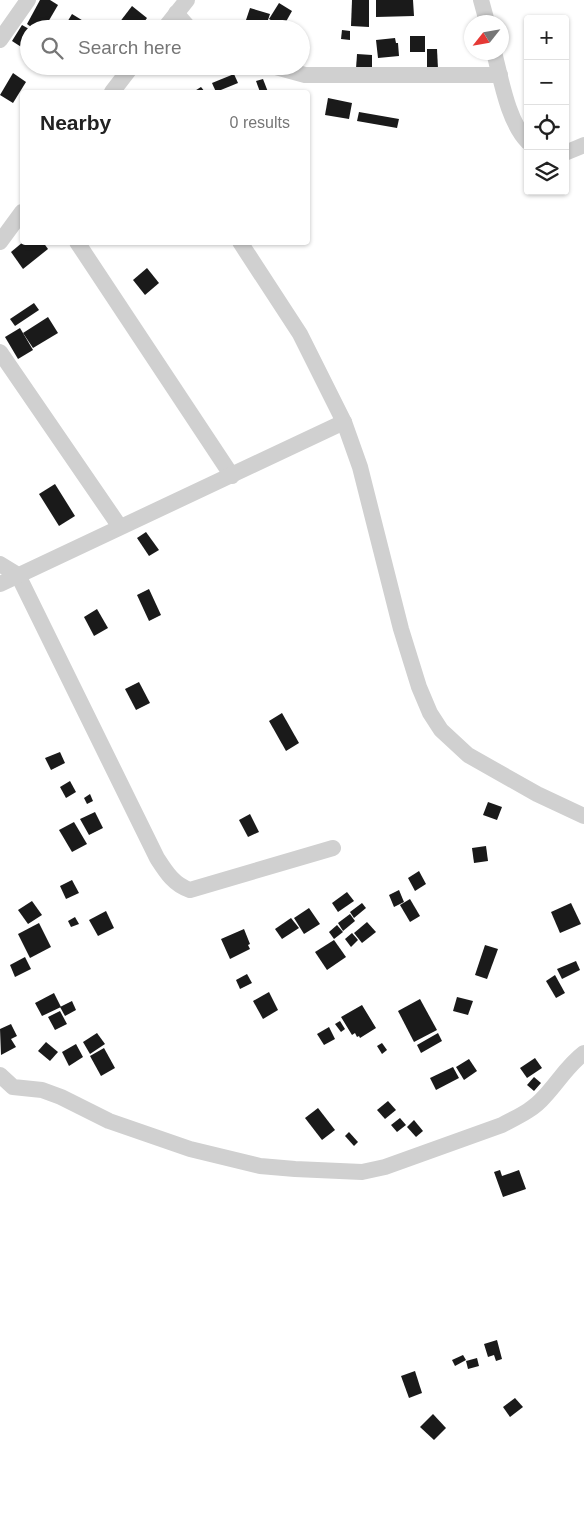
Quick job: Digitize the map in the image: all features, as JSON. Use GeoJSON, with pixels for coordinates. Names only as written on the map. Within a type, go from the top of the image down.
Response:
{"type":"FeatureCollection","features":[{"type":"Feature","properties":{"kind":"street"},"geometry":{"type":"LineString","coordinates":[[0,40],[28,0]]}},
{"type":"Feature","properties":{"kind":"street"},"geometry":{"type":"LineString","coordinates":[[171,20],[187,0]]}},
{"type":"Feature","properties":{"kind":"street"},"geometry":{"type":"LineString","coordinates":[[481,0],[485,15]]}},
{"type":"Feature","properties":{"kind":"street"},"geometry":{"type":"LineString","coordinates":[[176,13],[182,20]]}},
{"type":"Feature","properties":{"kind":"street"},"geometry":{"type":"LineString","coordinates":[[496,60],[508,104],[516,125],[524,136]]}},
{"type":"Feature","properties":{"kind":"street"},"geometry":{"type":"LineString","coordinates":[[120,89],[127,75]]}},
{"type":"Feature","properties":{"kind":"street"},"geometry":{"type":"LineString","coordinates":[[310,75],[500,75]]}},
{"type":"Feature","properties":{"kind":"street"},"geometry":{"type":"LineString","coordinates":[[569,151],[584,145]]}},
{"type":"Feature","properties":{"kind":"street"},"geometry":{"type":"LineString","coordinates":[[0,242],[20,215]]}},
{"type":"Feature","properties":{"kind":"street"},"geometry":{"type":"LineString","coordinates":[[79,245],[232,476]]}},
{"type":"Feature","properties":{"kind":"street"},"geometry":{"type":"LineString","coordinates":[[242,245],[300,334],[344,422],[360,467],[401,629],[416,679],[430,713],[441,730],[468,755],[537,794],[584,816]]}},
{"type":"Feature","properties":{"kind":"street"},"geometry":{"type":"LineString","coordinates":[[0,352],[120,527]]}},
{"type":"Feature","properties":{"kind":"street"},"geometry":{"type":"LineString","coordinates":[[0,584],[344,422]]}},
{"type":"Feature","properties":{"kind":"street"},"geometry":{"type":"LineString","coordinates":[[0,564],[18,575],[157,858],[168,875],[180,887],[190,890],[333,848]]}},
{"type":"Feature","properties":{"kind":"street"},"geometry":{"type":"LineString","coordinates":[[0,1075],[13,1087],[42,1090],[61,1097],[109,1121],[190,1149],[260,1166],[362,1172],[385,1167],[502,1125],[520,1116],[545,1097],[573,1061],[584,1053]]}},
{"type":"Feature","properties":{"kind":"building"},"geometry":{"type":"Polygon","coordinates":[[[40,0],[50,0],[58,5],[49,20],[29,20],[40,0]]]}},
{"type":"Feature","properties":{"kind":"building"},"geometry":{"type":"Polygon","coordinates":[[[352,0],[369,0],[369,27],[351,26],[352,0]]]}},
{"type":"Feature","properties":{"kind":"building"},"geometry":{"type":"Polygon","coordinates":[[[376,0],[413,0],[414,16],[376,17],[376,0]]]}},
{"type":"Feature","properties":{"kind":"building"},"geometry":{"type":"Polygon","coordinates":[[[279,3],[292,11],[287,20],[269,19],[279,3]]]}},
{"type":"Feature","properties":{"kind":"building"},"geometry":{"type":"Polygon","coordinates":[[[132,6],[147,18],[146,20],[121,20],[132,6]]]}},
{"type":"Feature","properties":{"kind":"building"},"geometry":{"type":"Polygon","coordinates":[[[250,8],[270,14],[268,20],[246,20],[250,8]]]}},
{"type":"Feature","properties":{"kind":"building"},"geometry":{"type":"Polygon","coordinates":[[[72,14],[82,20],[68,20],[72,14]]]}},
{"type":"Feature","properties":{"kind":"building"},"geometry":{"type":"Polygon","coordinates":[[[20,28],[20,46],[12,41],[20,28]]]}},
{"type":"Feature","properties":{"kind":"building"},"geometry":{"type":"Polygon","coordinates":[[[342,30],[350,31],[350,40],[341,39],[342,30]]]}},
{"type":"Feature","properties":{"kind":"building"},"geometry":{"type":"Polygon","coordinates":[[[410,36],[425,36],[425,52],[410,52],[410,36]]]}},
{"type":"Feature","properties":{"kind":"building"},"geometry":{"type":"Polygon","coordinates":[[[395,38],[396,43],[398,43],[399,56],[378,58],[376,40],[395,38]]]}},
{"type":"Feature","properties":{"kind":"building"},"geometry":{"type":"Polygon","coordinates":[[[427,49],[437,49],[438,69],[427,69],[427,49]]]}},
{"type":"Feature","properties":{"kind":"building"},"geometry":{"type":"Polygon","coordinates":[[[357,54],[372,55],[372,69],[356,69],[357,54]]]}},
{"type":"Feature","properties":{"kind":"building"},"geometry":{"type":"Polygon","coordinates":[[[13,73],[26,82],[13,103],[0,95],[13,73]]]}},
{"type":"Feature","properties":{"kind":"building"},"geometry":{"type":"Polygon","coordinates":[[[234,75],[238,83],[221,90],[215,90],[212,83],[234,75]]]}},
{"type":"Feature","properties":{"kind":"building"},"geometry":{"type":"Polygon","coordinates":[[[263,79],[267,90],[259,90],[256,81],[263,79]]]}},
{"type":"Feature","properties":{"kind":"building"},"geometry":{"type":"Polygon","coordinates":[[[328,98],[352,103],[349,119],[325,115],[328,98]]]}},
{"type":"Feature","properties":{"kind":"building"},"geometry":{"type":"Polygon","coordinates":[[[359,112],[399,119],[397,128],[357,121],[359,112]]]}},
{"type":"Feature","properties":{"kind":"building"},"geometry":{"type":"Polygon","coordinates":[[[20,244],[45,245],[48,249],[23,269],[11,252],[20,244]]]}},
{"type":"Feature","properties":{"kind":"building"},"geometry":{"type":"Polygon","coordinates":[[[147,268],[159,283],[145,295],[133,280],[147,268]]]}},
{"type":"Feature","properties":{"kind":"building"},"geometry":{"type":"Polygon","coordinates":[[[34,303],[39,310],[15,326],[10,319],[34,303]]]}},
{"type":"Feature","properties":{"kind":"building"},"geometry":{"type":"Polygon","coordinates":[[[48,317],[58,333],[33,348],[23,333],[48,317]]]}},
{"type":"Feature","properties":{"kind":"building"},"geometry":{"type":"Polygon","coordinates":[[[20,328],[33,350],[18,359],[5,337],[20,328]]]}},
{"type":"Feature","properties":{"kind":"building"},"geometry":{"type":"Polygon","coordinates":[[[55,484],[75,516],[59,526],[39,494],[55,484]]]}},
{"type":"Feature","properties":{"kind":"building"},"geometry":{"type":"Polygon","coordinates":[[[146,532],[159,550],[149,556],[137,538],[146,532]]]}},
{"type":"Feature","properties":{"kind":"building"},"geometry":{"type":"Polygon","coordinates":[[[149,589],[161,615],[149,621],[137,595],[149,589]]]}},
{"type":"Feature","properties":{"kind":"building"},"geometry":{"type":"Polygon","coordinates":[[[97,609],[108,628],[94,636],[84,617],[97,609]]]}},
{"type":"Feature","properties":{"kind":"building"},"geometry":{"type":"Polygon","coordinates":[[[139,682],[150,703],[136,710],[125,689],[139,682]]]}},
{"type":"Feature","properties":{"kind":"building"},"geometry":{"type":"Polygon","coordinates":[[[282,713],[299,743],[286,751],[269,721],[282,713]]]}},
{"type":"Feature","properties":{"kind":"building"},"geometry":{"type":"Polygon","coordinates":[[[60,752],[65,763],[51,770],[45,758],[60,752]]]}},
{"type":"Feature","properties":{"kind":"building"},"geometry":{"type":"Polygon","coordinates":[[[70,781],[76,792],[66,798],[60,787],[70,781]]]}},
{"type":"Feature","properties":{"kind":"building"},"geometry":{"type":"Polygon","coordinates":[[[90,794],[93,801],[87,804],[84,798],[90,794]]]}},
{"type":"Feature","properties":{"kind":"building"},"geometry":{"type":"Polygon","coordinates":[[[488,802],[502,807],[497,820],[483,815],[488,802]]]}},
{"type":"Feature","properties":{"kind":"building"},"geometry":{"type":"Polygon","coordinates":[[[95,812],[103,828],[89,835],[80,819],[95,812]]]}},
{"type":"Feature","properties":{"kind":"building"},"geometry":{"type":"Polygon","coordinates":[[[250,814],[259,832],[248,837],[239,820],[250,814]]]}},
{"type":"Feature","properties":{"kind":"building"},"geometry":{"type":"Polygon","coordinates":[[[74,822],[87,844],[72,852],[59,830],[74,822]]]}},
{"type":"Feature","properties":{"kind":"building"},"geometry":{"type":"Polygon","coordinates":[[[486,846],[488,861],[474,863],[472,848],[486,846]]]}},
{"type":"Feature","properties":{"kind":"building"},"geometry":{"type":"Polygon","coordinates":[[[419,871],[426,884],[415,891],[408,878],[419,871]]]}},
{"type":"Feature","properties":{"kind":"building"},"geometry":{"type":"Polygon","coordinates":[[[72,880],[79,893],[66,899],[60,886],[72,880]]]}},
{"type":"Feature","properties":{"kind":"building"},"geometry":{"type":"Polygon","coordinates":[[[399,890],[404,902],[394,907],[389,895],[399,890]]]}},
{"type":"Feature","properties":{"kind":"building"},"geometry":{"type":"Polygon","coordinates":[[[347,892],[354,901],[338,912],[332,903],[347,892]]]}},
{"type":"Feature","properties":{"kind":"building"},"geometry":{"type":"Polygon","coordinates":[[[410,899],[420,916],[410,922],[400,905],[410,899]]]}},
{"type":"Feature","properties":{"kind":"building"},"geometry":{"type":"Polygon","coordinates":[[[32,901],[42,915],[28,924],[18,910],[32,901]]]}},
{"type":"Feature","properties":{"kind":"building"},"geometry":{"type":"Polygon","coordinates":[[[362,903],[366,908],[354,918],[350,912],[362,903]]]}},
{"type":"Feature","properties":{"kind":"building"},"geometry":{"type":"Polygon","coordinates":[[[571,903],[581,924],[560,933],[551,912],[571,903]]]}},
{"type":"Feature","properties":{"kind":"building"},"geometry":{"type":"Polygon","coordinates":[[[309,908],[320,924],[304,934],[294,918],[309,908]]]}},
{"type":"Feature","properties":{"kind":"building"},"geometry":{"type":"Polygon","coordinates":[[[106,911],[114,928],[98,936],[89,920],[106,911]]]}},
{"type":"Feature","properties":{"kind":"building"},"geometry":{"type":"Polygon","coordinates":[[[350,914],[355,921],[343,931],[338,923],[350,914]]]}},
{"type":"Feature","properties":{"kind":"building"},"geometry":{"type":"Polygon","coordinates":[[[75,917],[79,924],[71,927],[68,921],[75,917]]]}},
{"type":"Feature","properties":{"kind":"building"},"geometry":{"type":"Polygon","coordinates":[[[291,918],[299,928],[282,939],[275,929],[291,918]]]}},
{"type":"Feature","properties":{"kind":"building"},"geometry":{"type":"Polygon","coordinates":[[[367,922],[376,932],[362,943],[354,933],[367,922]]]}},
{"type":"Feature","properties":{"kind":"building"},"geometry":{"type":"Polygon","coordinates":[[[39,923],[51,947],[30,958],[18,934],[39,923]]]}},
{"type":"Feature","properties":{"kind":"building"},"geometry":{"type":"Polygon","coordinates":[[[337,925],[343,932],[334,939],[329,932],[337,925]]]}},
{"type":"Feature","properties":{"kind":"building"},"geometry":{"type":"Polygon","coordinates":[[[244,929],[250,949],[230,959],[221,939],[244,929]]]}},
{"type":"Feature","properties":{"kind":"building"},"geometry":{"type":"Polygon","coordinates":[[[352,933],[358,940],[351,947],[345,939],[352,933]]]}},
{"type":"Feature","properties":{"kind":"building"},"geometry":{"type":"Polygon","coordinates":[[[334,940],[346,957],[327,970],[315,952],[334,940]]]}},
{"type":"Feature","properties":{"kind":"building"},"geometry":{"type":"Polygon","coordinates":[[[485,945],[498,949],[487,979],[475,975],[485,945]]]}},
{"type":"Feature","properties":{"kind":"building"},"geometry":{"type":"Polygon","coordinates":[[[25,957],[31,969],[15,977],[10,965],[25,957]]]}},
{"type":"Feature","properties":{"kind":"building"},"geometry":{"type":"Polygon","coordinates":[[[576,961],[580,970],[562,979],[557,969],[576,961]]]}},
{"type":"Feature","properties":{"kind":"building"},"geometry":{"type":"Polygon","coordinates":[[[247,974],[252,983],[240,989],[236,980],[247,974]]]}},
{"type":"Feature","properties":{"kind":"building"},"geometry":{"type":"Polygon","coordinates":[[[555,975],[565,993],[556,998],[546,981],[555,975]]]}},
{"type":"Feature","properties":{"kind":"building"},"geometry":{"type":"Polygon","coordinates":[[[269,992],[278,1010],[263,1019],[253,1001],[269,992]]]}},
{"type":"Feature","properties":{"kind":"building"},"geometry":{"type":"Polygon","coordinates":[[[54,993],[61,1007],[42,1016],[35,1003],[54,993]]]}},
{"type":"Feature","properties":{"kind":"building"},"geometry":{"type":"Polygon","coordinates":[[[457,997],[473,1001],[468,1015],[453,1011],[457,997]]]}},
{"type":"Feature","properties":{"kind":"building"},"geometry":{"type":"Polygon","coordinates":[[[420,999],[437,1030],[414,1042],[398,1011],[420,999]]]}},
{"type":"Feature","properties":{"kind":"building"},"geometry":{"type":"Polygon","coordinates":[[[72,1001],[76,1010],[65,1016],[60,1007],[72,1001]]]}},
{"type":"Feature","properties":{"kind":"building"},"geometry":{"type":"Polygon","coordinates":[[[362,1005],[376,1028],[360,1038],[355,1033],[352,1035],[341,1017],[362,1005]]]}},
{"type":"Feature","properties":{"kind":"building"},"geometry":{"type":"Polygon","coordinates":[[[60,1011],[67,1024],[55,1030],[48,1017],[60,1011]]]}},
{"type":"Feature","properties":{"kind":"building"},"geometry":{"type":"Polygon","coordinates":[[[340,1021],[345,1029],[341,1032],[335,1024],[340,1021]]]}},
{"type":"Feature","properties":{"kind":"building"},"geometry":{"type":"Polygon","coordinates":[[[11,1024],[17,1036],[11,1039],[16,1047],[1,1055],[0,1029],[11,1024]]]}},
{"type":"Feature","properties":{"kind":"building"},"geometry":{"type":"Polygon","coordinates":[[[329,1027],[335,1039],[324,1045],[317,1034],[329,1027]]]}},
{"type":"Feature","properties":{"kind":"building"},"geometry":{"type":"Polygon","coordinates":[[[97,1033],[105,1044],[90,1054],[83,1042],[97,1033]]]}},
{"type":"Feature","properties":{"kind":"building"},"geometry":{"type":"Polygon","coordinates":[[[438,1033],[442,1041],[421,1053],[417,1045],[438,1033]]]}},
{"type":"Feature","properties":{"kind":"building"},"geometry":{"type":"Polygon","coordinates":[[[46,1042],[58,1052],[50,1061],[38,1051],[46,1042]]]}},
{"type":"Feature","properties":{"kind":"building"},"geometry":{"type":"Polygon","coordinates":[[[382,1043],[387,1050],[382,1054],[377,1046],[382,1043]]]}},
{"type":"Feature","properties":{"kind":"building"},"geometry":{"type":"Polygon","coordinates":[[[76,1044],[83,1057],[69,1066],[62,1052],[76,1044]]]}},
{"type":"Feature","properties":{"kind":"building"},"geometry":{"type":"Polygon","coordinates":[[[104,1048],[115,1068],[101,1076],[90,1056],[104,1048]]]}},
{"type":"Feature","properties":{"kind":"building"},"geometry":{"type":"Polygon","coordinates":[[[535,1058],[542,1068],[527,1078],[520,1068],[535,1058]]]}},
{"type":"Feature","properties":{"kind":"building"},"geometry":{"type":"Polygon","coordinates":[[[469,1059],[477,1071],[464,1080],[456,1067],[469,1059]]]}},
{"type":"Feature","properties":{"kind":"building"},"geometry":{"type":"Polygon","coordinates":[[[453,1067],[459,1078],[436,1090],[430,1078],[453,1067]]]}},
{"type":"Feature","properties":{"kind":"building"},"geometry":{"type":"Polygon","coordinates":[[[534,1077],[541,1083],[534,1091],[527,1085],[534,1077]]]}},
{"type":"Feature","properties":{"kind":"building"},"geometry":{"type":"Polygon","coordinates":[[[388,1101],[396,1110],[385,1119],[377,1110],[388,1101]]]}},
{"type":"Feature","properties":{"kind":"building"},"geometry":{"type":"Polygon","coordinates":[[[318,1108],[335,1130],[322,1140],[305,1118],[318,1108]]]}},
{"type":"Feature","properties":{"kind":"building"},"geometry":{"type":"Polygon","coordinates":[[[400,1118],[406,1125],[397,1132],[391,1125],[400,1118]]]}},
{"type":"Feature","properties":{"kind":"building"},"geometry":{"type":"Polygon","coordinates":[[[414,1120],[423,1131],[416,1137],[407,1127],[414,1120]]]}},
{"type":"Feature","properties":{"kind":"building"},"geometry":{"type":"Polygon","coordinates":[[[349,1132],[358,1142],[354,1146],[345,1136],[349,1132]]]}},
{"type":"Feature","properties":{"kind":"building"},"geometry":{"type":"Polygon","coordinates":[[[500,1170],[502,1176],[519,1170],[526,1189],[503,1197],[494,1172],[500,1170]]]}},
{"type":"Feature","properties":{"kind":"building"},"geometry":{"type":"Polygon","coordinates":[[[497,1340],[502,1359],[496,1361],[494,1355],[488,1357],[484,1344],[497,1340]]]}},
{"type":"Feature","properties":{"kind":"building"},"geometry":{"type":"Polygon","coordinates":[[[463,1355],[466,1360],[455,1366],[452,1360],[463,1355]]]}},
{"type":"Feature","properties":{"kind":"building"},"geometry":{"type":"Polygon","coordinates":[[[477,1358],[479,1366],[468,1369],[466,1361],[477,1358]]]}},
{"type":"Feature","properties":{"kind":"building"},"geometry":{"type":"Polygon","coordinates":[[[415,1371],[422,1393],[409,1398],[401,1376],[415,1371]]]}},
{"type":"Feature","properties":{"kind":"building"},"geometry":{"type":"Polygon","coordinates":[[[515,1398],[523,1407],[510,1417],[503,1407],[515,1398]]]}},
{"type":"Feature","properties":{"kind":"building"},"geometry":{"type":"Polygon","coordinates":[[[433,1414],[446,1428],[434,1440],[420,1427],[433,1414]]]}}]}
